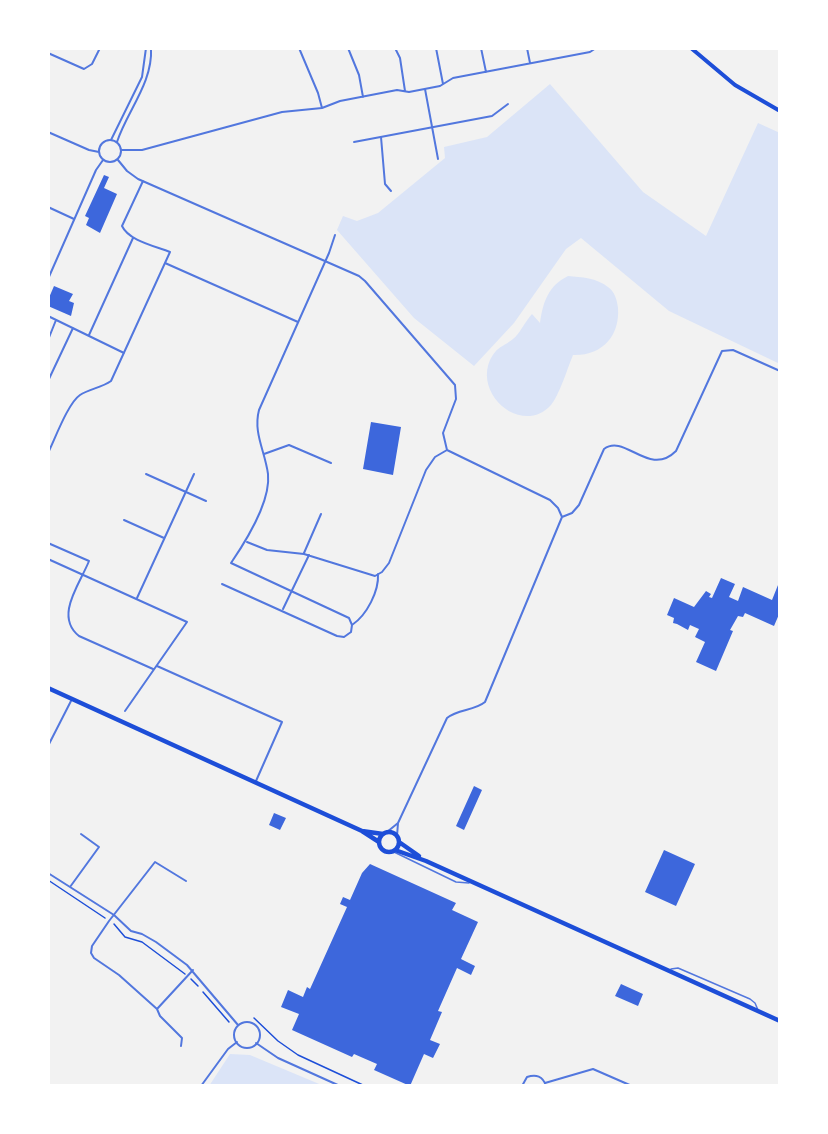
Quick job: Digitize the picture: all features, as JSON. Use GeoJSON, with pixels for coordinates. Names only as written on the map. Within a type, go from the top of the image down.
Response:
{"type":"FeatureCollection","features":[{"type":"Feature","properties":{"kind":"main road"},"geometry":{"type":"LineString","coordinates":[[691,48],[735,84],[780,111]]}},
{"type":"Feature","properties":{"kind":"main road"},"geometry":{"type":"LineString","coordinates":[[48,688],[362,831],[379,842],[383,850],[394,850],[426,861],[780,1021]]}},
{"type":"Feature","properties":{"kind":"main road"},"geometry":{"type":"LineString","coordinates":[[362,831],[397,836],[399,842],[426,861]]}},
{"type":"Feature","properties":{"kind":"main road"},"geometry":{"type":"LineString","coordinates":[[379,842],[385,833]]}},
{"type":"Feature","properties":{"kind":"main road"},"geometry":{"type":"LineString","coordinates":[[394,850],[399,842]]}},
{"type":"Feature","properties":{"kind":"street"},"geometry":{"type":"LineString","coordinates":[[48,53],[84,69],[92,64],[100,48]]}},
{"type":"Feature","properties":{"kind":"street"},"geometry":{"type":"LineString","coordinates":[[122,150],[118,160],[112,163],[103,160],[99,152],[101,145],[111,140],[142,78],[146,48]]}},
{"type":"Feature","properties":{"kind":"street"},"geometry":{"type":"LineString","coordinates":[[117,142],[145,82],[150,66],[151,48]]}},
{"type":"Feature","properties":{"kind":"street"},"geometry":{"type":"LineString","coordinates":[[300,48],[322,108]]}},
{"type":"Feature","properties":{"kind":"street"},"geometry":{"type":"LineString","coordinates":[[348,48],[363,97]]}},
{"type":"Feature","properties":{"kind":"street"},"geometry":{"type":"LineString","coordinates":[[395,48],[400,58],[405,91]]}},
{"type":"Feature","properties":{"kind":"street"},"geometry":{"type":"LineString","coordinates":[[436,48],[443,85]]}},
{"type":"Feature","properties":{"kind":"street"},"geometry":{"type":"LineString","coordinates":[[481,48],[486,72]]}},
{"type":"Feature","properties":{"kind":"street"},"geometry":{"type":"LineString","coordinates":[[527,48],[530,64]]}},
{"type":"Feature","properties":{"kind":"street"},"geometry":{"type":"LineString","coordinates":[[122,150],[142,150],[282,112],[322,108],[340,101],[397,90],[425,89],[443,85],[453,78],[590,52],[596,48]]}},
{"type":"Feature","properties":{"kind":"street"},"geometry":{"type":"LineString","coordinates":[[425,89],[438,159]]}},
{"type":"Feature","properties":{"kind":"street"},"geometry":{"type":"LineString","coordinates":[[354,142],[492,116],[508,104]]}},
{"type":"Feature","properties":{"kind":"street"},"geometry":{"type":"LineString","coordinates":[[48,132],[99,152]]}},
{"type":"Feature","properties":{"kind":"street"},"geometry":{"type":"LineString","coordinates":[[381,137],[385,184],[391,191]]}},
{"type":"Feature","properties":{"kind":"street"},"geometry":{"type":"LineString","coordinates":[[111,140],[117,142],[122,150]]}},
{"type":"Feature","properties":{"kind":"street"},"geometry":{"type":"LineString","coordinates":[[48,279],[96,170],[103,160]]}},
{"type":"Feature","properties":{"kind":"street"},"geometry":{"type":"LineString","coordinates":[[118,160],[127,171],[143,181],[365,280],[450,378],[456,391],[456,399],[443,433],[447,450]]}},
{"type":"Feature","properties":{"kind":"street"},"geometry":{"type":"LineString","coordinates":[[48,453],[75,399],[111,381],[170,252],[134,238],[125,231],[122,225],[143,181]]}},
{"type":"Feature","properties":{"kind":"street"},"geometry":{"type":"LineString","coordinates":[[48,207],[74,219]]}},
{"type":"Feature","properties":{"kind":"street"},"geometry":{"type":"LineString","coordinates":[[222,584],[337,636],[344,637],[351,632],[352,625],[349,618],[231,563],[247,542],[267,488],[268,476],[256,422],[259,410],[326,261],[335,235]]}},
{"type":"Feature","properties":{"kind":"street"},"geometry":{"type":"LineString","coordinates":[[89,335],[134,238]]}},
{"type":"Feature","properties":{"kind":"street"},"geometry":{"type":"LineString","coordinates":[[165,263],[298,322]]}},
{"type":"Feature","properties":{"kind":"street"},"geometry":{"type":"LineString","coordinates":[[48,316],[124,353]]}},
{"type":"Feature","properties":{"kind":"street"},"geometry":{"type":"LineString","coordinates":[[48,340],[56,320]]}},
{"type":"Feature","properties":{"kind":"street"},"geometry":{"type":"LineString","coordinates":[[48,381],[73,328]]}},
{"type":"Feature","properties":{"kind":"street"},"geometry":{"type":"LineString","coordinates":[[397,836],[398,823],[447,718],[485,702],[562,517],[572,513],[579,506],[604,449],[609,445],[617,446],[652,460],[668,459],[676,452],[722,351],[733,350],[780,371]]}},
{"type":"Feature","properties":{"kind":"street"},"geometry":{"type":"LineString","coordinates":[[264,454],[289,445],[331,463]]}},
{"type":"Feature","properties":{"kind":"street"},"geometry":{"type":"LineString","coordinates":[[447,450],[550,500],[558,508],[562,517]]}},
{"type":"Feature","properties":{"kind":"street"},"geometry":{"type":"LineString","coordinates":[[247,542],[267,550],[309,555],[375,576],[388,563],[426,470],[435,457],[447,450]]}},
{"type":"Feature","properties":{"kind":"street"},"geometry":{"type":"LineString","coordinates":[[146,474],[206,501]]}},
{"type":"Feature","properties":{"kind":"street"},"geometry":{"type":"LineString","coordinates":[[137,598],[194,474]]}},
{"type":"Feature","properties":{"kind":"street"},"geometry":{"type":"LineString","coordinates":[[304,554],[321,514]]}},
{"type":"Feature","properties":{"kind":"street"},"geometry":{"type":"LineString","coordinates":[[124,520],[164,538]]}},
{"type":"Feature","properties":{"kind":"street"},"geometry":{"type":"LineString","coordinates":[[48,543],[89,561],[68,608],[68,624],[79,636],[282,722],[254,783]]}},
{"type":"Feature","properties":{"kind":"street"},"geometry":{"type":"LineString","coordinates":[[282,611],[309,555]]}},
{"type":"Feature","properties":{"kind":"street"},"geometry":{"type":"LineString","coordinates":[[48,559],[187,622],[125,711]]}},
{"type":"Feature","properties":{"kind":"street"},"geometry":{"type":"LineString","coordinates":[[352,625],[361,619],[378,585],[378,574]]}},
{"type":"Feature","properties":{"kind":"street"},"geometry":{"type":"LineString","coordinates":[[48,746],[72,699]]}},
{"type":"Feature","properties":{"kind":"street"},"geometry":{"type":"LineString","coordinates":[[385,833],[398,823]]}},
{"type":"Feature","properties":{"kind":"street"},"geometry":{"type":"LineString","coordinates":[[70,887],[99,847],[81,834]]}},
{"type":"Feature","properties":{"kind":"street"},"geometry":{"type":"LineString","coordinates":[[181,1046],[182,1038],[160,1016],[157,1009],[119,975],[94,958],[91,953],[92,946],[109,921],[155,862],[186,881]]}},
{"type":"Feature","properties":{"kind":"street"},"geometry":{"type":"LineString","coordinates":[[48,873],[114,915],[131,932],[142,934],[156,942],[193,970],[238,1025]]}},
{"type":"Feature","properties":{"kind":"street"},"geometry":{"type":"LineString","coordinates":[[157,1009],[193,970]]}},
{"type":"Feature","properties":{"kind":"street"},"geometry":{"type":"LineString","coordinates":[[245,1022],[256,1026],[260,1036],[256,1043],[247,1047],[237,1042],[234,1035],[238,1025],[245,1022]]}},
{"type":"Feature","properties":{"kind":"street"},"geometry":{"type":"LineString","coordinates":[[201,1086],[228,1049],[237,1042]]}},
{"type":"Feature","properties":{"kind":"street"},"geometry":{"type":"LineString","coordinates":[[256,1043],[278,1058],[340,1086]]}},
{"type":"Feature","properties":{"kind":"street"},"geometry":{"type":"LineString","coordinates":[[522,1086],[526,1077],[532,1075],[538,1076],[545,1085],[593,1069],[632,1086]]}},
{"type":"Feature","properties":{"kind":"lane"},"geometry":{"type":"LineString","coordinates":[[394,850],[399,856],[456,882],[473,883]]}},
{"type":"Feature","properties":{"kind":"lane"},"geometry":{"type":"LineString","coordinates":[[667,969],[678,968],[750,999],[759,1011]]}},
{"type":"Feature","properties":{"kind":"path"},"geometry":{"type":"LineString","coordinates":[[48,880],[117,926],[125,937],[142,942],[188,976],[226,1022],[230,1022]]}},
{"type":"Feature","properties":{"kind":"path"},"geometry":{"type":"LineString","coordinates":[[254,1018],[278,1041],[298,1055],[365,1086]]}},
{"type":"Feature","properties":{"kind":"shaded area"},"geometry":{"type":"Polygon","coordinates":[[[550,84],[643,192],[706,236],[758,123],[780,133],[780,364],[669,311],[581,238],[566,249],[514,323],[474,366],[414,318],[337,230],[343,216],[357,221],[378,213],[445,158],[444,147],[487,137],[550,84]]]}},
{"type":"Feature","properties":{"kind":"shaded area"},"geometry":{"type":"Polygon","coordinates":[[[568,276],[594,280],[610,289],[615,296],[618,308],[616,327],[601,348],[593,352],[573,355],[551,405],[540,413],[527,416],[515,414],[504,408],[489,387],[487,374],[490,360],[498,349],[515,337],[532,314],[540,323],[548,295],[561,280],[568,276]]]}},
{"type":"Feature","properties":{"kind":"shaded area"},"geometry":{"type":"Polygon","coordinates":[[[230,1054],[250,1055],[324,1086],[209,1086],[230,1054]]]}},
{"type":"Feature","properties":{"kind":"building"},"geometry":{"type":"Polygon","coordinates":[[[104,175],[109,177],[104,188],[117,194],[100,233],[86,225],[89,218],[85,216],[104,175]]]}},
{"type":"Feature","properties":{"kind":"building"},"geometry":{"type":"Polygon","coordinates":[[[54,286],[73,294],[69,301],[74,303],[71,316],[48,306],[54,286]]]}},
{"type":"Feature","properties":{"kind":"building"},"geometry":{"type":"Polygon","coordinates":[[[371,422],[401,427],[393,475],[363,469],[371,422]]]}},
{"type":"Feature","properties":{"kind":"building"},"geometry":{"type":"Polygon","coordinates":[[[721,578],[735,584],[729,597],[738,601],[743,587],[772,600],[780,580],[780,612],[774,626],[745,613],[743,617],[738,616],[730,630],[733,631],[716,671],[696,662],[705,642],[695,637],[699,629],[690,625],[688,630],[673,623],[674,618],[667,615],[674,598],[694,607],[706,591],[711,594],[709,597],[712,598],[721,578]]]}},
{"type":"Feature","properties":{"kind":"building"},"geometry":{"type":"Polygon","coordinates":[[[474,786],[482,790],[464,830],[456,826],[474,786]]]}},
{"type":"Feature","properties":{"kind":"building"},"geometry":{"type":"Polygon","coordinates":[[[274,813],[286,818],[280,830],[269,825],[274,813]]]}},
{"type":"Feature","properties":{"kind":"building"},"geometry":{"type":"Polygon","coordinates":[[[664,850],[695,864],[676,906],[645,892],[664,850]]]}},
{"type":"Feature","properties":{"kind":"building"},"geometry":{"type":"Polygon","coordinates":[[[370,864],[456,903],[452,910],[478,922],[461,959],[475,966],[471,975],[457,968],[438,1011],[442,1012],[430,1040],[440,1044],[433,1058],[424,1054],[410,1086],[374,1070],[377,1064],[354,1054],[352,1057],[292,1030],[299,1014],[281,1007],[288,990],[303,997],[307,987],[310,989],[347,907],[340,904],[343,897],[350,900],[362,873],[370,864]]]}},
{"type":"Feature","properties":{"kind":"building"},"geometry":{"type":"Polygon","coordinates":[[[621,984],[643,994],[638,1006],[615,996],[621,984]]]}}]}
